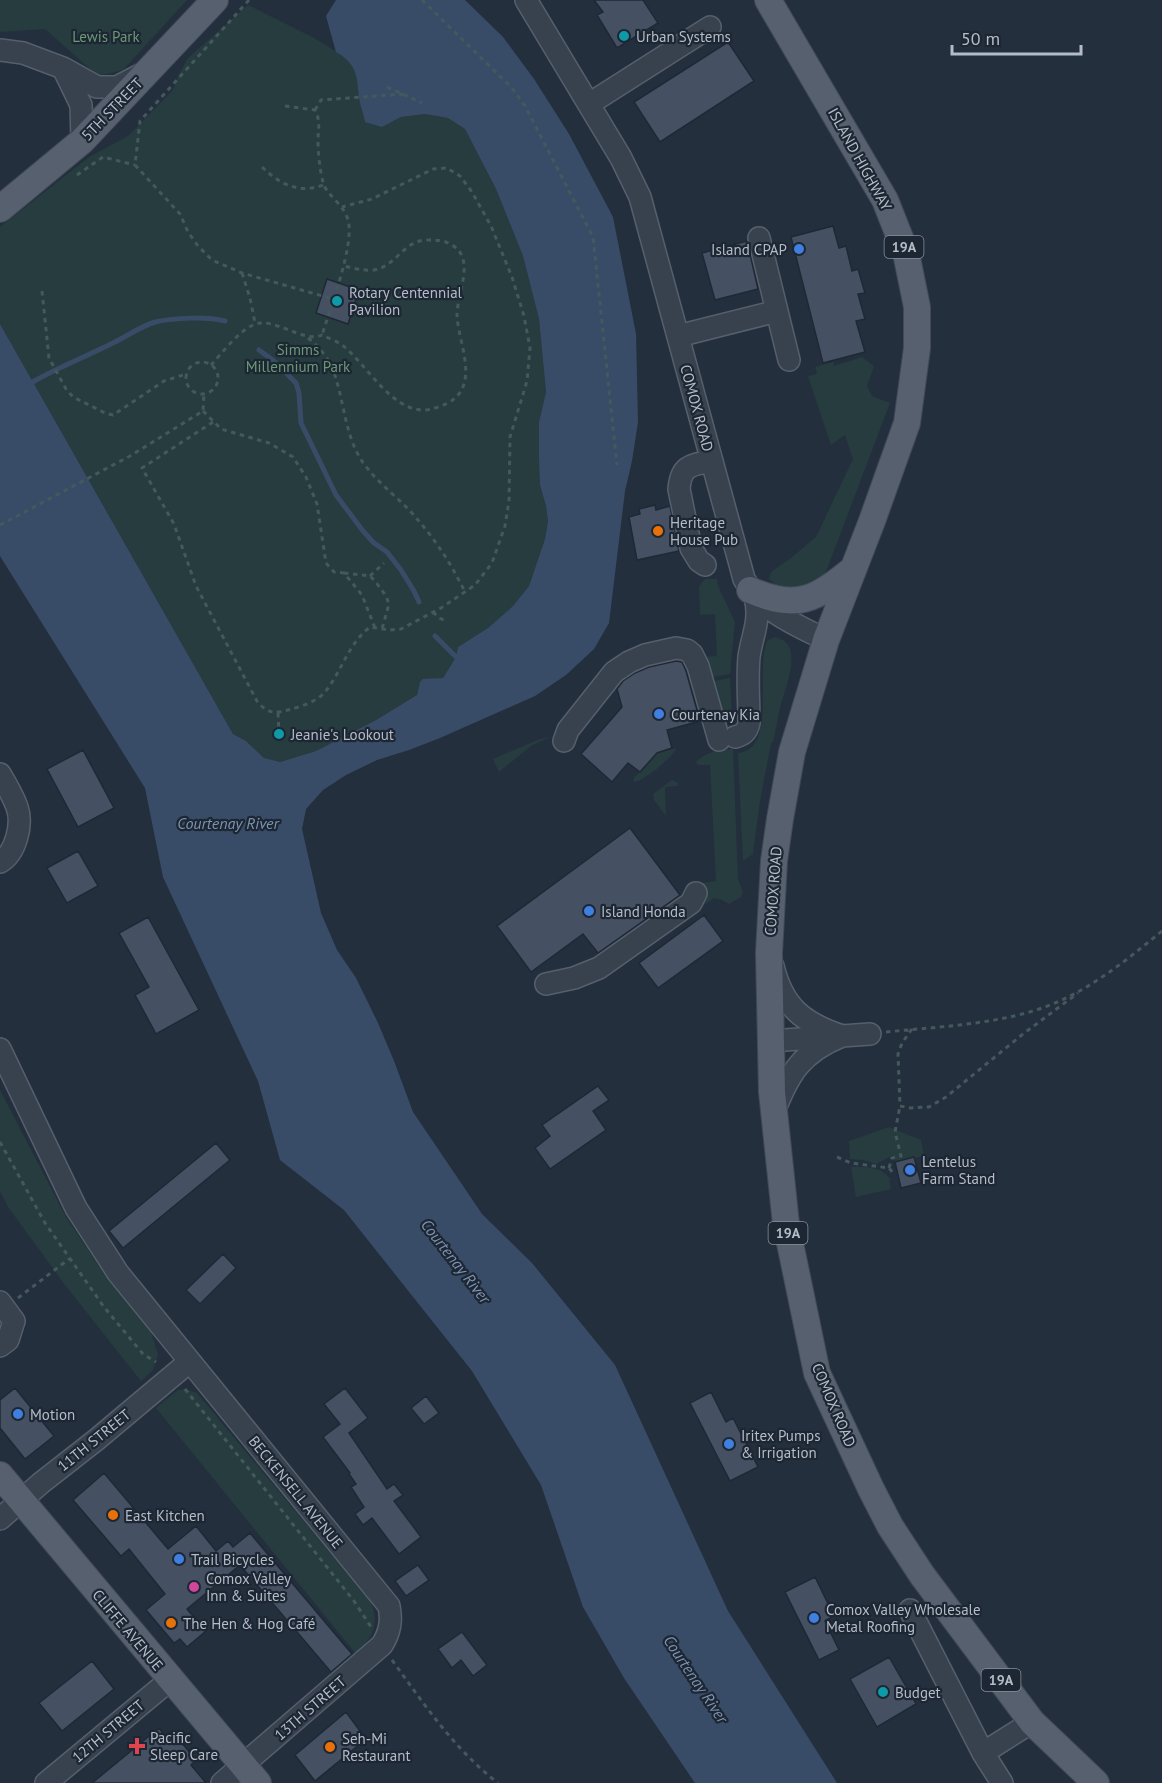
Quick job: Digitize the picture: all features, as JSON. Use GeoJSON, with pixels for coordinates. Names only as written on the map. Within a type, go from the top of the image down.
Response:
{"type":"FeatureCollection","features":[{"type":"Feature","properties":{"kind":"main road","name":"5TH STREET"},"geometry":{"type":"LineString","coordinates":[[0,209],[82,141],[215,0]]}},
{"type":"Feature","properties":{"kind":"main road","name":"ISLAND HIGHWAY"},"geometry":{"type":"LineString","coordinates":[[768,0],[885,200],[906,253],[917,307],[917,348],[907,423],[826,640]]}},
{"type":"Feature","properties":{"kind":"main road"},"geometry":{"type":"LineString","coordinates":[[753,593],[791,601],[807,598],[825,591],[853,568]]}},
{"type":"Feature","properties":{"kind":"main road","name":"COMOX ROAD"},"geometry":{"type":"LineString","coordinates":[[826,640],[792,752],[774,861],[770,944],[774,1112],[786,1224],[817,1373],[871,1489],[922,1575],[1032,1722],[1096,1783]]}},
{"type":"Feature","properties":{"kind":"main road","name":"CLIFFE AVENUE"},"geometry":{"type":"LineString","coordinates":[[0,1475],[250,1774]]}},
{"type":"Feature","properties":{"kind":"street","name":"COMOX ROAD"},"geometry":{"type":"LineString","coordinates":[[526,0],[621,158],[640,197],[740,568],[753,593]]}},
{"type":"Feature","properties":{"kind":"street"},"geometry":{"type":"LineString","coordinates":[[589,104],[710,27]]}},
{"type":"Feature","properties":{"kind":"street"},"geometry":{"type":"LineString","coordinates":[[0,50],[23,53],[63,68],[97,87],[117,87],[148,72]]}},
{"type":"Feature","properties":{"kind":"street"},"geometry":{"type":"LineString","coordinates":[[63,68],[81,105],[82,141]]}},
{"type":"Feature","properties":{"kind":"street"},"geometry":{"type":"LineString","coordinates":[[759,238],[789,360]]}},
{"type":"Feature","properties":{"kind":"street"},"geometry":{"type":"LineString","coordinates":[[678,336],[777,311]]}},
{"type":"Feature","properties":{"kind":"street"},"geometry":{"type":"LineString","coordinates":[[705,565],[699,561],[691,548],[679,489],[684,470],[691,465],[712,461]]}},
{"type":"Feature","properties":{"kind":"street"},"geometry":{"type":"LineString","coordinates":[[753,593],[771,611],[826,640]]}},
{"type":"Feature","properties":{"kind":"street"},"geometry":{"type":"LineString","coordinates":[[564,741],[568,730],[614,672],[645,655],[676,648],[687,650],[692,654],[727,738],[742,735],[749,723],[749,657],[756,631],[758,608],[753,593]]}},
{"type":"Feature","properties":{"kind":"street"},"geometry":{"type":"LineString","coordinates":[[0,774],[18,809],[19,835],[7,858],[0,862]]}},
{"type":"Feature","properties":{"kind":"street"},"geometry":{"type":"LineString","coordinates":[[546,984],[574,978],[599,968],[691,903],[696,893]]}},
{"type":"Feature","properties":{"kind":"street"},"geometry":{"type":"LineString","coordinates":[[770,944],[776,978],[783,994],[794,1009],[807,1022],[842,1036]]}},
{"type":"Feature","properties":{"kind":"street"},"geometry":{"type":"LineString","coordinates":[[771,1041],[870,1034]]}},
{"type":"Feature","properties":{"kind":"street"},"geometry":{"type":"LineString","coordinates":[[774,1112],[793,1072],[808,1055],[823,1044],[842,1036]]}},
{"type":"Feature","properties":{"kind":"street","name":"BECKENSELL AVENUE"},"geometry":{"type":"LineString","coordinates":[[0,1049],[76,1208],[118,1273],[389,1606],[391,1616],[382,1629]]}},
{"type":"Feature","properties":{"kind":"street"},"geometry":{"type":"LineString","coordinates":[[0,1346],[8,1340],[14,1321],[2,1305]]}},
{"type":"Feature","properties":{"kind":"street","name":"11TH STREET"},"geometry":{"type":"LineString","coordinates":[[0,1519],[189,1362]]}},
{"type":"Feature","properties":{"kind":"street"},"geometry":{"type":"LineString","coordinates":[[910,1610],[983,1754],[1002,1783]]}},
{"type":"Feature","properties":{"kind":"street","name":"13TH STREET"},"geometry":{"type":"LineString","coordinates":[[222,1783],[250,1774],[382,1645],[382,1629]]}},
{"type":"Feature","properties":{"kind":"street","name":"12TH STREET"},"geometry":{"type":"LineString","coordinates":[[46,1783],[170,1680]]}},
{"type":"Feature","properties":{"kind":"street"},"geometry":{"type":"LineString","coordinates":[[983,1754],[1032,1722]]}},
{"type":"Feature","properties":{"kind":"path"},"geometry":{"type":"LineString","coordinates":[[135,165],[140,121],[249,0]]}},
{"type":"Feature","properties":{"kind":"path"},"geometry":{"type":"LineString","coordinates":[[422,0],[512,88],[525,106],[593,237],[616,465]]}},
{"type":"Feature","properties":{"kind":"path"},"geometry":{"type":"LineString","coordinates":[[387,87],[422,103]]}},
{"type":"Feature","properties":{"kind":"path"},"geometry":{"type":"LineString","coordinates":[[315,110],[321,100],[403,94]]}},
{"type":"Feature","properties":{"kind":"path"},"geometry":{"type":"LineString","coordinates":[[285,106],[315,110]]}},
{"type":"Feature","properties":{"kind":"path"},"geometry":{"type":"LineString","coordinates":[[211,365],[237,337],[255,323],[288,329],[307,337],[317,338],[322,335],[349,244],[350,228],[348,217],[342,207],[323,184],[318,142],[319,118],[315,110]]}},
{"type":"Feature","properties":{"kind":"path"},"geometry":{"type":"LineString","coordinates":[[75,176],[103,157],[135,165],[180,214],[188,232],[212,260],[242,273],[333,299]]}},
{"type":"Feature","properties":{"kind":"path"},"geometry":{"type":"LineString","coordinates":[[262,167],[292,188],[304,189],[323,184]]}},
{"type":"Feature","properties":{"kind":"path"},"geometry":{"type":"LineString","coordinates":[[213,422],[142,468],[174,524],[196,586],[258,703],[267,712],[278,713],[303,706],[324,694],[352,646],[370,627],[401,629],[452,602],[475,585],[492,563],[505,526],[509,501],[510,437],[527,381],[530,348],[518,296],[491,226],[460,176],[447,168],[433,169],[372,200],[342,207]]}},
{"type":"Feature","properties":{"kind":"path"},"geometry":{"type":"LineString","coordinates":[[322,335],[341,344],[391,395],[411,408],[426,410],[453,400],[466,379],[465,358],[457,318],[465,268],[462,255],[453,245],[439,240],[420,240],[409,245],[391,261],[376,270],[343,266]]}},
{"type":"Feature","properties":{"kind":"path"},"geometry":{"type":"LineString","coordinates":[[242,273],[255,323]]}},
{"type":"Feature","properties":{"kind":"path"},"geometry":{"type":"LineString","coordinates":[[42,291],[49,358],[73,397],[113,415],[164,381],[186,374]]}},
{"type":"Feature","properties":{"kind":"path"},"geometry":{"type":"LineString","coordinates":[[307,337],[323,353],[333,371],[347,425],[360,458],[380,482],[410,511],[447,556],[465,592]]}},
{"type":"Feature","properties":{"kind":"path"},"geometry":{"type":"LineString","coordinates":[[204,362],[211,365],[216,371],[217,386],[211,392],[196,394],[189,389],[186,374],[196,363],[204,362]]}},
{"type":"Feature","properties":{"kind":"path"},"geometry":{"type":"LineString","coordinates":[[204,394],[203,411],[221,429],[269,443],[293,457],[306,477],[319,511],[326,563],[334,572],[370,576],[375,580],[389,604],[382,629]]}},
{"type":"Feature","properties":{"kind":"path"},"geometry":{"type":"LineString","coordinates":[[0,525],[130,456],[203,411]]}},
{"type":"Feature","properties":{"kind":"path"},"geometry":{"type":"LineString","coordinates":[[370,576],[384,563]]}},
{"type":"Feature","properties":{"kind":"path"},"geometry":{"type":"LineString","coordinates":[[344,573],[362,595],[375,628]]}},
{"type":"Feature","properties":{"kind":"path"},"geometry":{"type":"LineString","coordinates":[[433,612],[446,621]]}},
{"type":"Feature","properties":{"kind":"path"},"geometry":{"type":"LineString","coordinates":[[278,713],[279,734]]}},
{"type":"Feature","properties":{"kind":"path"},"geometry":{"type":"LineString","coordinates":[[870,1034],[984,1022],[1034,1011],[1064,999],[1085,987],[1123,963],[1162,931]]}},
{"type":"Feature","properties":{"kind":"path"},"geometry":{"type":"LineString","coordinates":[[900,1106],[929,1107],[946,1097],[1085,987]]}},
{"type":"Feature","properties":{"kind":"path"},"geometry":{"type":"LineString","coordinates":[[889,1168],[892,1158],[900,1156],[895,1132],[900,1106],[898,1054],[902,1043],[912,1029]]}},
{"type":"Feature","properties":{"kind":"path"},"geometry":{"type":"LineString","coordinates":[[0,1142],[45,1223],[69,1258],[123,1331],[143,1354],[156,1362]]}},
{"type":"Feature","properties":{"kind":"path"},"geometry":{"type":"LineString","coordinates":[[837,1157],[851,1163],[889,1168],[894,1174]]}},
{"type":"Feature","properties":{"kind":"path"},"geometry":{"type":"LineString","coordinates":[[2,1305],[69,1258]]}},
{"type":"Feature","properties":{"kind":"path"},"geometry":{"type":"LineString","coordinates":[[185,1389],[354,1601],[366,1622],[382,1629]]}},
{"type":"Feature","properties":{"kind":"path"},"geometry":{"type":"LineString","coordinates":[[388,1655],[453,1740],[478,1768],[498,1783]]}},
{"type":"Feature","properties":{"kind":"green space","name":"Lewis Park"},"geometry":{"type":"Polygon","coordinates":[[[0,0],[187,0],[123,70],[98,76],[45,29],[0,32],[0,0]]]}},
{"type":"Feature","properties":{"kind":"green space","name":"Simms Millennium Park"},"geometry":{"type":"Polygon","coordinates":[[[248,5],[314,38],[347,58],[356,72],[360,103],[382,127],[401,117],[425,114],[448,118],[465,129],[496,189],[523,256],[539,319],[546,392],[539,422],[540,485],[548,521],[545,539],[529,586],[513,606],[488,628],[458,647],[456,657],[443,678],[423,680],[417,695],[376,720],[316,751],[279,762],[264,758],[246,741],[233,734],[0,324],[0,227],[89,157],[128,136],[173,90],[188,58],[248,5]]]}},
{"type":"Feature","properties":{"kind":"green space"},"geometry":{"type":"Polygon","coordinates":[[[862,357],[874,366],[867,386],[872,396],[890,403],[824,577],[808,588],[780,588],[769,579],[771,572],[816,537],[853,459],[845,435],[831,445],[808,376],[817,374],[815,367],[833,362],[834,366],[862,357]]]}},
{"type":"Feature","properties":{"kind":"green space"},"geometry":{"type":"Polygon","coordinates":[[[705,579],[717,579],[735,622],[730,674],[713,677],[704,657],[717,656],[715,614],[700,615],[699,586],[705,579]]]}},
{"type":"Feature","properties":{"kind":"green space"},"geometry":{"type":"Polygon","coordinates":[[[775,637],[784,641],[789,647],[791,666],[771,743],[753,854],[743,861],[738,753],[750,748],[758,737],[762,722],[764,652],[768,640],[775,637]]]}},
{"type":"Feature","properties":{"kind":"green space"},"geometry":{"type":"Polygon","coordinates":[[[730,678],[732,721],[724,716],[714,681],[730,678]]]}},
{"type":"Feature","properties":{"kind":"green space"},"geometry":{"type":"Polygon","coordinates":[[[550,737],[531,746],[499,772],[493,759],[550,737]]]}},
{"type":"Feature","properties":{"kind":"green space"},"geometry":{"type":"Polygon","coordinates":[[[677,748],[657,768],[634,782],[634,778],[657,753],[677,748]]]}},
{"type":"Feature","properties":{"kind":"green space"},"geometry":{"type":"Polygon","coordinates":[[[733,749],[738,880],[743,891],[741,897],[729,904],[714,898],[703,906],[700,901],[702,883],[716,881],[710,765],[698,765],[696,762],[704,755],[733,749]]]}},
{"type":"Feature","properties":{"kind":"green space"},"geometry":{"type":"Polygon","coordinates":[[[672,780],[677,782],[678,786],[665,787],[666,816],[654,800],[653,794],[672,780]]]}},
{"type":"Feature","properties":{"kind":"green space"},"geometry":{"type":"Polygon","coordinates":[[[0,1090],[66,1217],[100,1268],[149,1325],[158,1355],[153,1370],[141,1381],[65,1285],[8,1207],[0,1191],[0,1090]]]}},
{"type":"Feature","properties":{"kind":"green space"},"geometry":{"type":"Polygon","coordinates":[[[889,1127],[921,1140],[924,1156],[895,1162],[893,1155],[876,1164],[850,1159],[849,1141],[889,1127]]]}},
{"type":"Feature","properties":{"kind":"green space"},"geometry":{"type":"Polygon","coordinates":[[[851,1167],[867,1167],[883,1172],[891,1180],[889,1181],[891,1189],[856,1197],[851,1167]]]}},
{"type":"Feature","properties":{"kind":"green space"},"geometry":{"type":"Polygon","coordinates":[[[185,1389],[197,1393],[370,1601],[375,1624],[370,1636],[356,1654],[156,1408],[178,1390],[185,1389]]]}},
{"type":"Feature","properties":{"kind":"water","name":"Courtenay River"},"geometry":{"type":"Polygon","coordinates":[[[336,0],[465,0],[503,37],[534,79],[569,134],[613,217],[636,334],[638,422],[625,491],[609,623],[594,649],[566,675],[535,696],[440,738],[377,760],[346,775],[323,790],[306,809],[302,829],[321,913],[337,950],[356,978],[378,1023],[413,1112],[482,1214],[532,1263],[615,1365],[728,1611],[837,1783],[695,1783],[624,1678],[583,1607],[541,1485],[472,1371],[344,1210],[280,1160],[258,1081],[163,877],[145,788],[0,556],[0,324],[233,734],[246,741],[264,758],[280,762],[316,751],[376,720],[417,695],[423,679],[443,678],[456,657],[458,647],[488,628],[513,606],[529,586],[545,539],[548,521],[540,485],[539,459],[539,422],[546,392],[539,319],[523,256],[496,189],[465,129],[448,118],[425,114],[401,117],[382,127],[365,122],[356,74],[349,62],[336,52],[326,16],[336,0]]]}},
{"type":"Feature","properties":{"kind":"building","name":"Urban Systems"},"geometry":{"type":"Polygon","coordinates":[[[594,0],[643,0],[658,23],[617,48],[597,15],[603,12],[594,0]]]}},
{"type":"Feature","properties":{"kind":"building"},"geometry":{"type":"Polygon","coordinates":[[[728,42],[754,81],[660,142],[634,102],[728,42]]]}},
{"type":"Feature","properties":{"kind":"building"},"geometry":{"type":"Polygon","coordinates":[[[833,226],[839,248],[846,246],[852,271],[858,269],[865,293],[858,294],[865,319],[856,321],[865,352],[823,363],[791,237],[833,226]]]}},
{"type":"Feature","properties":{"kind":"building"},"geometry":{"type":"Polygon","coordinates":[[[747,241],[758,289],[715,300],[702,253],[747,241]]]}},
{"type":"Feature","properties":{"kind":"building","name":"Rotary Centennial Pavilion"},"geometry":{"type":"Polygon","coordinates":[[[327,279],[359,290],[348,324],[316,313],[327,279]]]}},
{"type":"Feature","properties":{"kind":"building","name":"Heritage House Pub"},"geometry":{"type":"Polygon","coordinates":[[[655,505],[656,510],[670,506],[679,551],[637,560],[629,517],[640,514],[639,509],[655,505]]]}},
{"type":"Feature","properties":{"kind":"building","name":"Courtenay Kia"},"geometry":{"type":"Polygon","coordinates":[[[676,661],[682,662],[686,671],[700,721],[667,730],[672,748],[657,753],[640,772],[628,763],[612,782],[581,754],[622,707],[617,689],[623,681],[649,667],[676,661]]]}},
{"type":"Feature","properties":{"kind":"building"},"geometry":{"type":"Polygon","coordinates":[[[83,750],[114,808],[78,827],[47,769],[83,750]]]}},
{"type":"Feature","properties":{"kind":"building","name":"Island Honda"},"geometry":{"type":"Polygon","coordinates":[[[630,828],[680,895],[598,953],[583,934],[531,972],[497,926],[630,828]]]}},
{"type":"Feature","properties":{"kind":"building"},"geometry":{"type":"Polygon","coordinates":[[[78,851],[98,886],[67,903],[47,868],[78,851]]]}},
{"type":"Feature","properties":{"kind":"building"},"geometry":{"type":"Polygon","coordinates":[[[704,915],[723,941],[658,988],[639,963],[704,915]]]}},
{"type":"Feature","properties":{"kind":"building"},"geometry":{"type":"Polygon","coordinates":[[[148,917],[199,1010],[156,1034],[135,995],[149,987],[119,933],[148,917]]]}},
{"type":"Feature","properties":{"kind":"building"},"geometry":{"type":"Polygon","coordinates":[[[598,1086],[609,1100],[593,1111],[606,1130],[550,1169],[535,1148],[550,1136],[542,1125],[598,1086]]]}},
{"type":"Feature","properties":{"kind":"building"},"geometry":{"type":"Polygon","coordinates":[[[216,1143],[230,1160],[123,1248],[109,1231],[216,1143]]]}},
{"type":"Feature","properties":{"kind":"building"},"geometry":{"type":"Polygon","coordinates":[[[914,1157],[921,1183],[901,1188],[895,1162],[914,1157]]]}},
{"type":"Feature","properties":{"kind":"building"},"geometry":{"type":"Polygon","coordinates":[[[223,1254],[236,1268],[200,1304],[186,1290],[223,1254]]]}},
{"type":"Feature","properties":{"kind":"building","name":"Motion"},"geometry":{"type":"Polygon","coordinates":[[[15,1388],[54,1436],[25,1459],[0,1428],[0,1400],[15,1388]]]}},
{"type":"Feature","properties":{"kind":"building"},"geometry":{"type":"Polygon","coordinates":[[[345,1388],[368,1418],[349,1433],[387,1489],[394,1484],[403,1495],[394,1501],[421,1537],[399,1554],[372,1518],[363,1525],[355,1514],[364,1507],[351,1487],[356,1484],[323,1437],[340,1424],[324,1404],[345,1388]]]}},
{"type":"Feature","properties":{"kind":"building","name":"Iritex Pumps & Irrigation"},"geometry":{"type":"Polygon","coordinates":[[[711,1392],[726,1422],[733,1418],[758,1467],[730,1481],[690,1403],[711,1392]]]}},
{"type":"Feature","properties":{"kind":"building"},"geometry":{"type":"Polygon","coordinates":[[[426,1396],[439,1413],[424,1424],[411,1408],[426,1396]]]}},
{"type":"Feature","properties":{"kind":"building"},"geometry":{"type":"Polygon","coordinates":[[[104,1473],[168,1549],[196,1526],[216,1551],[228,1541],[233,1547],[250,1533],[352,1654],[331,1672],[240,1565],[187,1609],[206,1631],[187,1647],[180,1639],[174,1643],[146,1610],[165,1594],[129,1549],[121,1556],[73,1500],[104,1473]]]}},
{"type":"Feature","properties":{"kind":"building"},"geometry":{"type":"Polygon","coordinates":[[[418,1565],[429,1580],[406,1596],[395,1581],[418,1565]]]}},
{"type":"Feature","properties":{"kind":"building","name":"Comox Valley Wholesale Metal Roofing"},"geometry":{"type":"Polygon","coordinates":[[[815,1577],[834,1616],[825,1621],[839,1650],[819,1660],[785,1592],[815,1577]]]}},
{"type":"Feature","properties":{"kind":"building"},"geometry":{"type":"Polygon","coordinates":[[[462,1632],[487,1665],[473,1676],[461,1660],[452,1668],[438,1649],[462,1632]]]}},
{"type":"Feature","properties":{"kind":"building","name":"Budget"},"geometry":{"type":"Polygon","coordinates":[[[889,1657],[916,1704],[877,1727],[850,1679],[889,1657]]]}},
{"type":"Feature","properties":{"kind":"building"},"geometry":{"type":"Polygon","coordinates":[[[92,1661],[114,1689],[62,1731],[39,1703],[92,1661]]]}},
{"type":"Feature","properties":{"kind":"building","name":"Seh-Mi Restaurant"},"geometry":{"type":"Polygon","coordinates":[[[346,1712],[366,1739],[315,1781],[295,1755],[346,1712]]]}},
{"type":"Feature","properties":{"kind":"building"},"geometry":{"type":"Polygon","coordinates":[[[159,1728],[165,1736],[172,1731],[196,1760],[191,1765],[206,1783],[92,1783],[159,1728]]]}},
{"type":"Feature","properties":{"kind":"waterway"},"geometry":{"type":"LineString","coordinates":[[29,384],[155,322],[190,318],[225,321]]}},
{"type":"Feature","properties":{"kind":"waterway"},"geometry":{"type":"LineString","coordinates":[[259,350],[296,383],[301,423],[336,495],[363,531],[387,552],[401,570],[419,602]]}},
{"type":"Feature","properties":{"kind":"waterway"},"geometry":{"type":"LineString","coordinates":[[435,636],[456,657]]}},
{"type":"Feature","properties":{"kind":"place","name":"Urban Systems"},"geometry":{"type":"Point","coordinates":[624,36]}},
{"type":"Feature","properties":{"kind":"place","name":"Island CPAP"},"geometry":{"type":"Point","coordinates":[799,249]}},
{"type":"Feature","properties":{"kind":"place","name":"Rotary Centennial Pavilion"},"geometry":{"type":"Point","coordinates":[337,301]}},
{"type":"Feature","properties":{"kind":"place","name":"Heritage House Pub"},"geometry":{"type":"Point","coordinates":[658,531]}},
{"type":"Feature","properties":{"kind":"place","name":"Courtenay Kia"},"geometry":{"type":"Point","coordinates":[659,714]}},
{"type":"Feature","properties":{"kind":"place","name":"Jeanie's Lookout"},"geometry":{"type":"Point","coordinates":[279,734]}},
{"type":"Feature","properties":{"kind":"place","name":"Island Honda"},"geometry":{"type":"Point","coordinates":[589,911]}},
{"type":"Feature","properties":{"kind":"place","name":"Lentelus Farm Stand"},"geometry":{"type":"Point","coordinates":[910,1170]}},
{"type":"Feature","properties":{"kind":"place","name":"Motion"},"geometry":{"type":"Point","coordinates":[18,1414]}},
{"type":"Feature","properties":{"kind":"place","name":"Iritex Pumps & Irrigation"},"geometry":{"type":"Point","coordinates":[729,1444]}},
{"type":"Feature","properties":{"kind":"place","name":"East Kitchen"},"geometry":{"type":"Point","coordinates":[113,1515]}},
{"type":"Feature","properties":{"kind":"place","name":"Trail Bicycles"},"geometry":{"type":"Point","coordinates":[179,1559]}},
{"type":"Feature","properties":{"kind":"place","name":"Comox Valley Inn & Suites"},"geometry":{"type":"Point","coordinates":[194,1587]}},
{"type":"Feature","properties":{"kind":"place","name":"Comox Valley Wholesale Metal Roofing"},"geometry":{"type":"Point","coordinates":[814,1618]}},
{"type":"Feature","properties":{"kind":"place","name":"The Hen & Hog Café"},"geometry":{"type":"Point","coordinates":[171,1623]}},
{"type":"Feature","properties":{"kind":"place","name":"Budget"},"geometry":{"type":"Point","coordinates":[883,1692]}},
{"type":"Feature","properties":{"kind":"place","name":"Pacific Sleep Care"},"geometry":{"type":"Point","coordinates":[137,1746]}},
{"type":"Feature","properties":{"kind":"place","name":"Seh-Mi Restaurant"},"geometry":{"type":"Point","coordinates":[330,1747]}}]}
